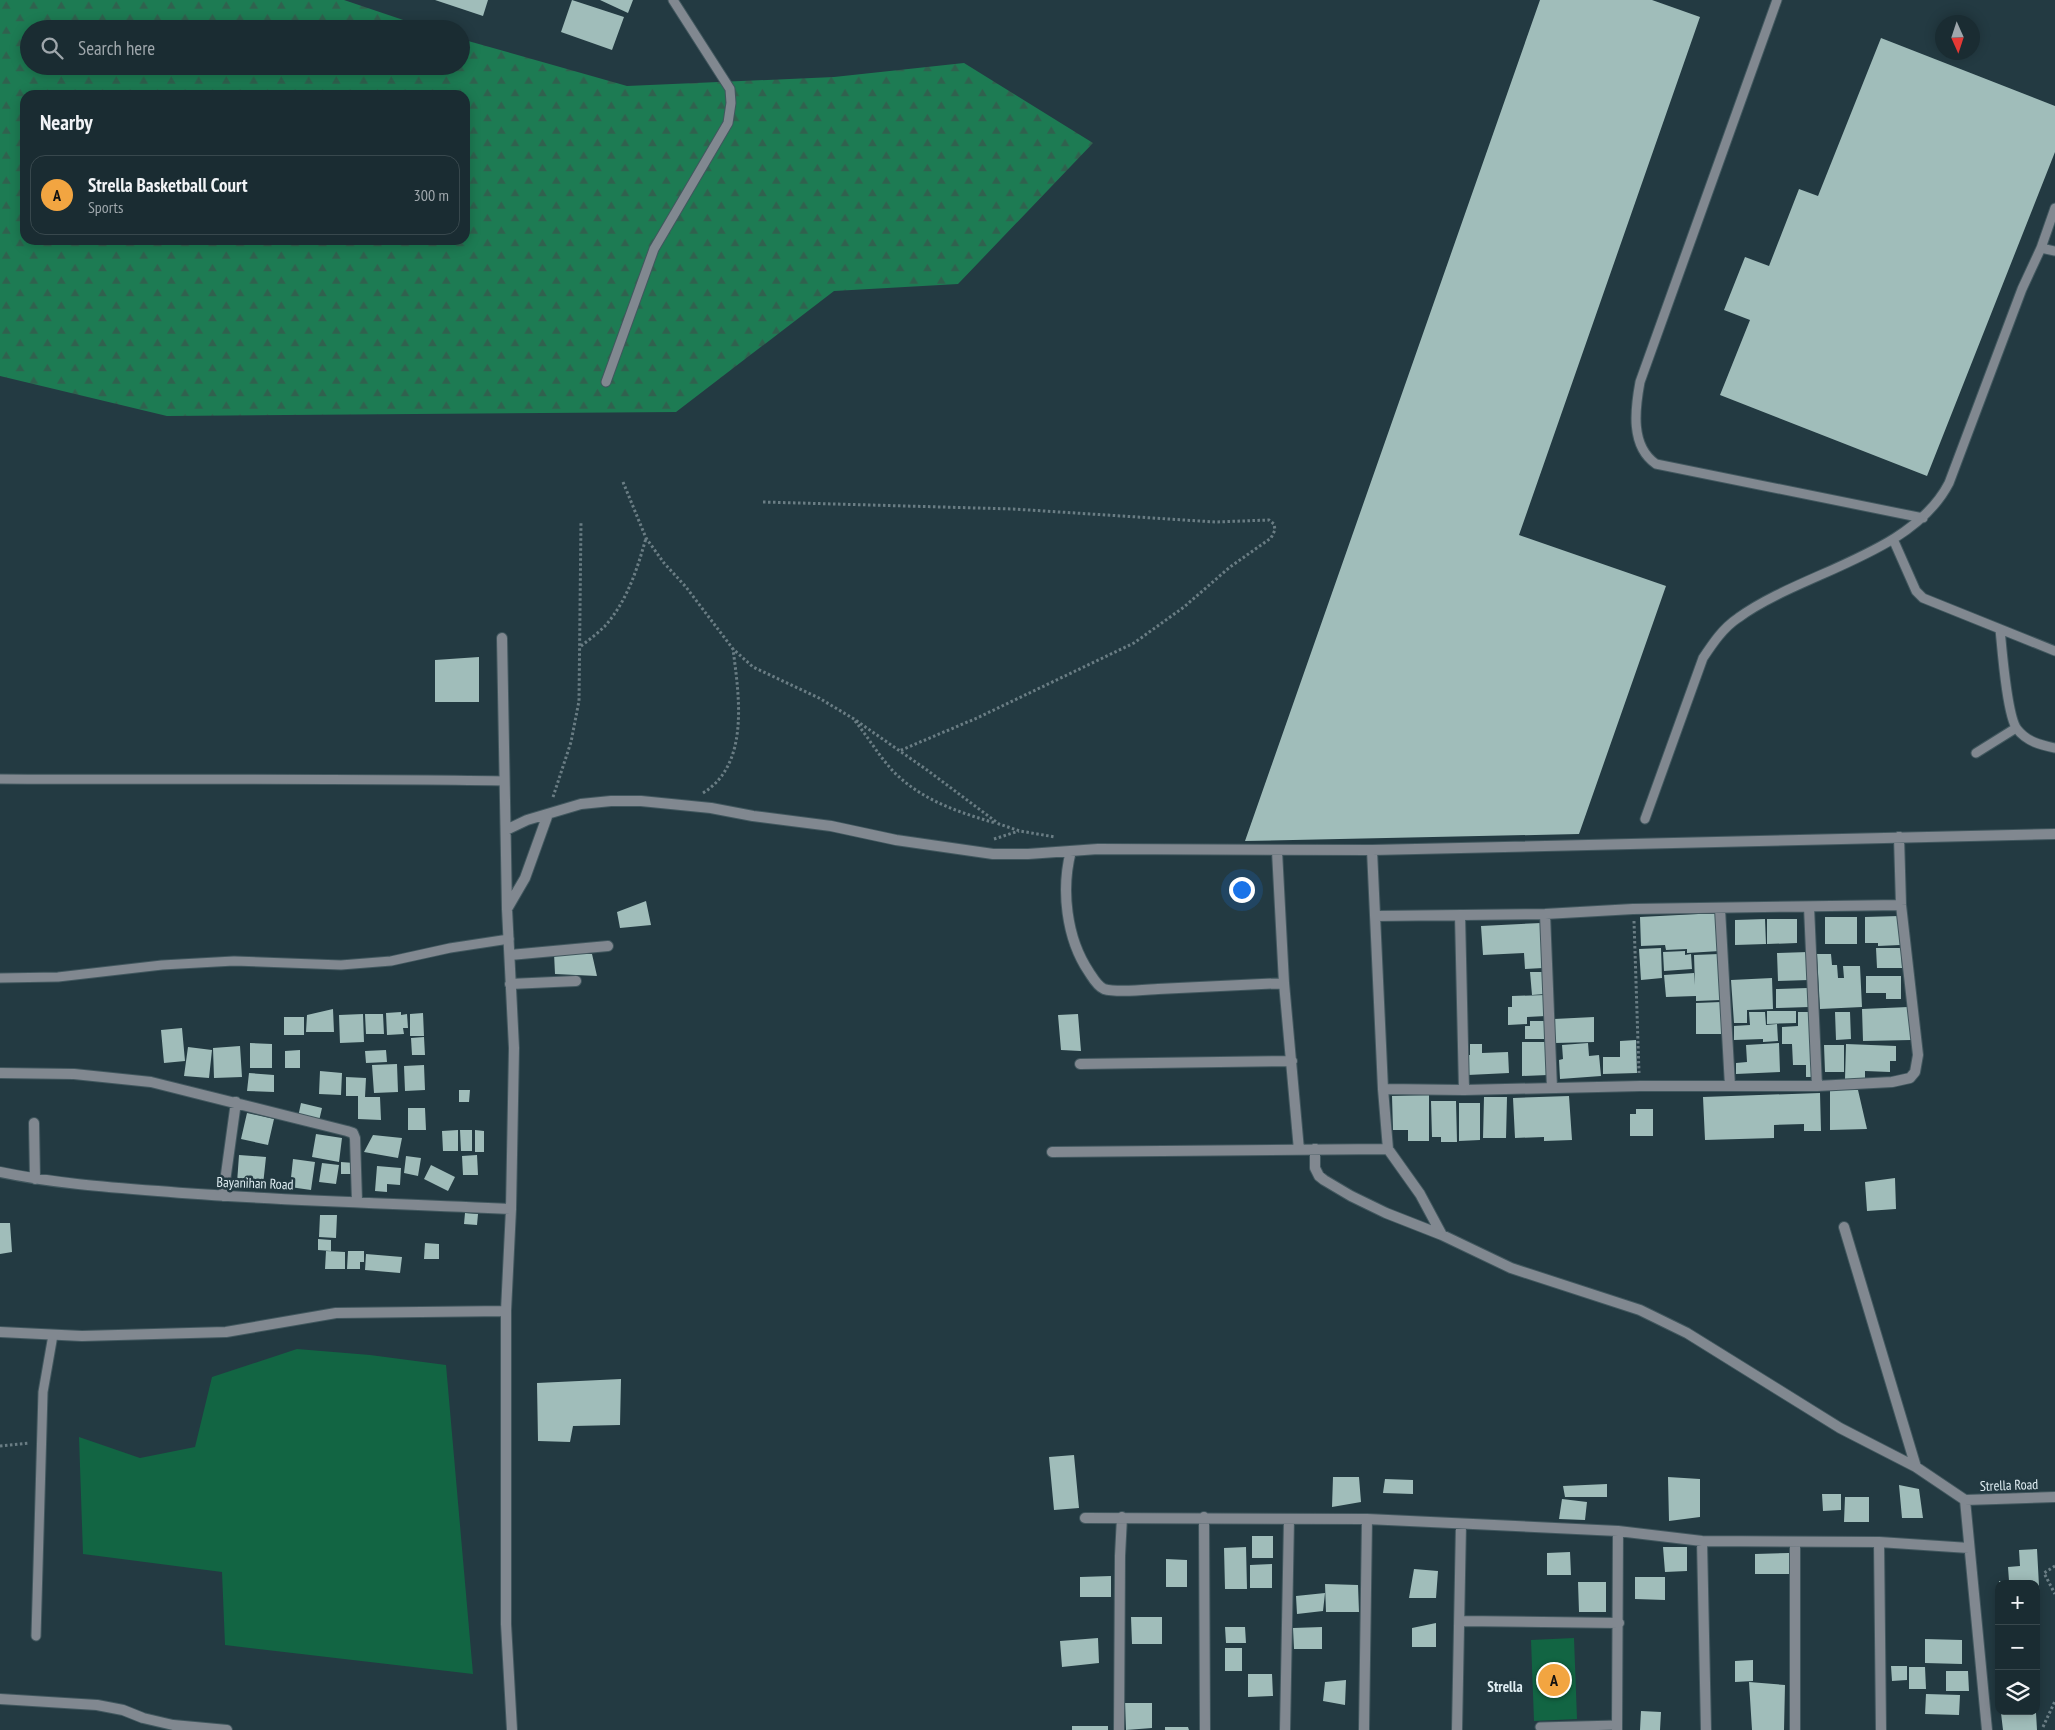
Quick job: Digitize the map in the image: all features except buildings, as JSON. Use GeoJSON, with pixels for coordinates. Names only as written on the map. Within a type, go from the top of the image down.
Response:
{"type":"FeatureCollection","features":[{"type":"Feature","properties":{"kind":"street"},"geometry":{"type":"LineString","coordinates":[[502,638],[504,781],[510,984],[514,1048],[511,1208],[506,1311],[506,1624],[512,1730]]}},
{"type":"Feature","properties":{"kind":"street"},"geometry":{"type":"LineString","coordinates":[[506,830],[527,820],[581,804],[610,801],[641,801],[683,805],[831,826],[896,840],[993,854],[1028,854],[1098,849],[1372,850],[2055,834]]}},
{"type":"Feature","properties":{"kind":"street"},"geometry":{"type":"LineString","coordinates":[[508,909],[525,878],[548,814]]}},
{"type":"Feature","properties":{"kind":"street"},"geometry":{"type":"LineString","coordinates":[[1383,1089],[1464,1090],[1640,1086],[1817,1086],[1892,1082],[1910,1078],[1915,1072],[1918,1055],[1901,905],[1899,837]]}},
{"type":"Feature","properties":{"kind":"street"},"geometry":{"type":"LineString","coordinates":[[1071,850],[1066,875],[1070,926],[1078,954],[1097,984],[1102,988],[1110,990],[1147,990],[1284,983]]}},
{"type":"Feature","properties":{"kind":"street"},"geometry":{"type":"LineString","coordinates":[[1277,850],[1284,983],[1299,1150]]}},
{"type":"Feature","properties":{"kind":"street"},"geometry":{"type":"LineString","coordinates":[[1372,850],[1383,1089],[1388,1149],[1420,1194],[1442,1234]]}},
{"type":"Feature","properties":{"kind":"street"},"geometry":{"type":"LineString","coordinates":[[1376,916],[1545,914],[1633,909],[1901,905]]}},
{"type":"Feature","properties":{"kind":"street"},"geometry":{"type":"LineString","coordinates":[[1809,907],[1817,1086]]}},
{"type":"Feature","properties":{"kind":"street"},"geometry":{"type":"LineString","coordinates":[[1720,909],[1730,1086]]}},
{"type":"Feature","properties":{"kind":"street"},"geometry":{"type":"LineString","coordinates":[[1545,914],[1552,1088]]}},
{"type":"Feature","properties":{"kind":"street"},"geometry":{"type":"LineString","coordinates":[[1460,915],[1464,1090]]}},
{"type":"Feature","properties":{"kind":"street"},"geometry":{"type":"LineString","coordinates":[[510,955],[608,946]]}},
{"type":"Feature","properties":{"kind":"street"},"geometry":{"type":"LineString","coordinates":[[510,984],[576,981]]}},
{"type":"Feature","properties":{"kind":"street"},"geometry":{"type":"LineString","coordinates":[[1080,1064],[1292,1062]]}},
{"type":"Feature","properties":{"kind":"street"},"geometry":{"type":"LineString","coordinates":[[0,1073],[74,1074],[151,1082],[353,1133],[356,1138],[357,1201]]}},
{"type":"Feature","properties":{"kind":"street"},"geometry":{"type":"LineString","coordinates":[[223,1196],[236,1102]]}},
{"type":"Feature","properties":{"kind":"street"},"geometry":{"type":"LineString","coordinates":[[34,1123],[34,1179]]}},
{"type":"Feature","properties":{"kind":"street"},"geometry":{"type":"LineString","coordinates":[[1315,1149],[1315,1168],[1324,1180],[1386,1213],[1442,1234],[1511,1268],[1640,1310],[1687,1333],[1840,1428],[1916,1467],[1965,1500],[1987,1730]]}},
{"type":"Feature","properties":{"kind":"street"},"geometry":{"type":"LineString","coordinates":[[1052,1152],[1388,1149]]}},
{"type":"Feature","properties":{"kind":"street","name":"Bayanihan Road"},"geometry":{"type":"LineString","coordinates":[[0,1172],[34,1179],[223,1196],[511,1208]]}},
{"type":"Feature","properties":{"kind":"street"},"geometry":{"type":"LineString","coordinates":[[1844,1227],[1916,1467]]}},
{"type":"Feature","properties":{"kind":"street"},"geometry":{"type":"LineString","coordinates":[[0,1332],[82,1336],[226,1332],[336,1313],[506,1311]]}},
{"type":"Feature","properties":{"kind":"street","name":"Strella Road"},"geometry":{"type":"LineString","coordinates":[[1965,1500],[2055,1497]]}},
{"type":"Feature","properties":{"kind":"street"},"geometry":{"type":"LineString","coordinates":[[1119,1730],[1122,1517]]}},
{"type":"Feature","properties":{"kind":"street"},"geometry":{"type":"LineString","coordinates":[[1204,1517],[1205,1730]]}},
{"type":"Feature","properties":{"kind":"street"},"geometry":{"type":"LineString","coordinates":[[1085,1518],[1367,1519],[1618,1531],[1702,1541],[1879,1542],[1969,1548]]}},
{"type":"Feature","properties":{"kind":"street"},"geometry":{"type":"LineString","coordinates":[[1285,1730],[1289,1519]]}},
{"type":"Feature","properties":{"kind":"street"},"geometry":{"type":"LineString","coordinates":[[1364,1730],[1367,1519]]}},
{"type":"Feature","properties":{"kind":"street"},"geometry":{"type":"LineString","coordinates":[[1457,1730],[1460,1524]]}},
{"type":"Feature","properties":{"kind":"street"},"geometry":{"type":"LineString","coordinates":[[1617,1727],[1618,1531]]}},
{"type":"Feature","properties":{"kind":"street"},"geometry":{"type":"LineString","coordinates":[[1702,1541],[1706,1730]]}},
{"type":"Feature","properties":{"kind":"street"},"geometry":{"type":"LineString","coordinates":[[1795,1542],[1796,1730]]}},
{"type":"Feature","properties":{"kind":"street"},"geometry":{"type":"LineString","coordinates":[[1879,1542],[1881,1730]]}},
{"type":"Feature","properties":{"kind":"street"},"geometry":{"type":"LineString","coordinates":[[1460,1621],[1618,1622]]}},
{"type":"Feature","properties":{"kind":"street"},"geometry":{"type":"LineString","coordinates":[[0,1699],[97,1705],[123,1710],[143,1718],[173,1725],[227,1730]]}},
{"type":"Feature","properties":{"kind":"lane"},"geometry":{"type":"LineString","coordinates":[[606,382],[654,249],[728,123],[731,103],[730,89],[673,0]]}},
{"type":"Feature","properties":{"kind":"lane"},"geometry":{"type":"LineString","coordinates":[[1777,0],[1640,382],[1636,420],[1641,448],[1647,458],[1656,464],[1923,518]]}},
{"type":"Feature","properties":{"kind":"lane"},"geometry":{"type":"LineString","coordinates":[[1645,819],[1703,658],[1718,637],[1737,618],[1759,605],[1893,539],[1935,507],[1949,483],[2022,289],[2041,248],[2055,208]]}},
{"type":"Feature","properties":{"kind":"lane"},"geometry":{"type":"LineString","coordinates":[[2041,248],[2055,251]]}},
{"type":"Feature","properties":{"kind":"lane"},"geometry":{"type":"LineString","coordinates":[[1893,539],[1916,590],[1923,598],[2055,651]]}},
{"type":"Feature","properties":{"kind":"lane"},"geometry":{"type":"LineString","coordinates":[[2000,629],[2011,712],[2016,728],[2025,738],[2040,745],[2055,748]]}},
{"type":"Feature","properties":{"kind":"lane"},"geometry":{"type":"LineString","coordinates":[[1976,753],[2016,728]]}},
{"type":"Feature","properties":{"kind":"lane"},"geometry":{"type":"LineString","coordinates":[[0,778],[240,780],[380,778],[504,781]]}},
{"type":"Feature","properties":{"kind":"lane"},"geometry":{"type":"LineString","coordinates":[[0,978],[58,976],[162,965],[225,962],[331,965],[383,962],[450,948],[509,939]]}},
{"type":"Feature","properties":{"kind":"lane"},"geometry":{"type":"LineString","coordinates":[[36,1636],[41,1441],[44,1392],[53,1335]]}},
{"type":"Feature","properties":{"kind":"lane"},"geometry":{"type":"LineString","coordinates":[[1540,1727],[1617,1727]]}},
{"type":"Feature","properties":{"kind":"path"},"geometry":{"type":"LineString","coordinates":[[623,482],[646,538],[733,648],[753,667],[819,698],[854,719],[999,824]]}},
{"type":"Feature","properties":{"kind":"path"},"geometry":{"type":"LineString","coordinates":[[763,502],[1022,510],[1215,522],[1269,520],[1274,524],[1276,530],[1271,538],[1230,567],[1184,607],[1134,643],[977,718],[899,751]]}},
{"type":"Feature","properties":{"kind":"path"},"geometry":{"type":"LineString","coordinates":[[548,814],[572,734],[579,701],[581,521]]}},
{"type":"Feature","properties":{"kind":"path"},"geometry":{"type":"LineString","coordinates":[[581,646],[604,627],[619,606],[636,574],[646,538]]}},
{"type":"Feature","properties":{"kind":"path"},"geometry":{"type":"LineString","coordinates":[[683,805],[712,787],[726,770],[734,750],[738,725],[738,688],[733,648]]}},
{"type":"Feature","properties":{"kind":"path"},"geometry":{"type":"LineString","coordinates":[[854,719],[893,770],[915,790],[962,813],[1020,831],[1051,835],[1064,841],[1071,850]]}},
{"type":"Feature","properties":{"kind":"path"},"geometry":{"type":"LineString","coordinates":[[1633,909],[1640,1086]]}},
{"type":"Feature","properties":{"kind":"path"},"geometry":{"type":"LineString","coordinates":[[0,1446],[41,1441]]}},
{"type":"Feature","properties":{"kind":"path"},"geometry":{"type":"LineString","coordinates":[[2055,1566],[2044,1573],[2055,1594]]}},
{"type":"Feature","properties":{"kind":"path"},"geometry":{"type":"LineString","coordinates":[[2043,1727],[2055,1701]]}},
{"type":"Feature","properties":{"kind":"green space"},"geometry":{"type":"Polygon","coordinates":[[[0,0],[344,0],[403,20],[20,20],[20,75],[470,75],[470,42],[627,86],[834,77],[964,63],[1093,143],[958,284],[834,291],[676,412],[167,416],[0,376],[0,0]]]}},
{"type":"Feature","properties":{"kind":"green space"},"geometry":{"type":"Polygon","coordinates":[[[297,1349],[370,1355],[446,1365],[473,1674],[225,1645],[222,1572],[83,1554],[79,1437],[140,1458],[195,1447],[212,1377],[297,1349]]]}},
{"type":"Feature","properties":{"kind":"green space"},"geometry":{"type":"Polygon","coordinates":[[[1574,1638],[1577,1719],[1534,1721],[1531,1640],[1574,1638]]]}},
{"type":"Feature","properties":{"kind":"place","name":"Strella Basketball Court"},"geometry":{"type":"Point","coordinates":[1554,1680]}},
{"type":"Feature","properties":{"kind":"district","name":"Strella"},"geometry":{"type":"Point","coordinates":[1505,1687]}}]}
